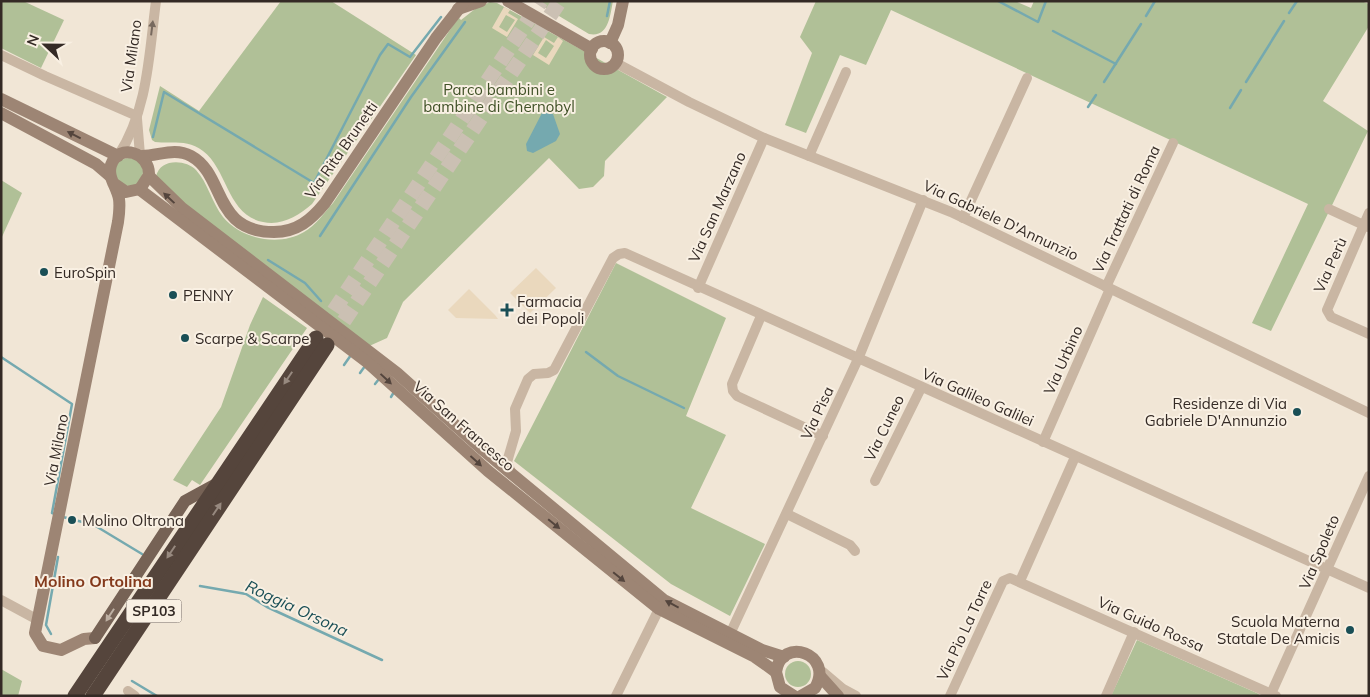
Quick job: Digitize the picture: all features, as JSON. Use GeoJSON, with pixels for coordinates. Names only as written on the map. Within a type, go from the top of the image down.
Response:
{"type":"FeatureCollection","features":[{"type":"Feature","properties":{"kind":"highway","name":"SP103"},"geometry":{"type":"LineString","coordinates":[[75,696],[218,483],[321,341],[259,446],[93,696]]}},
{"type":"Feature","properties":{"kind":"highway","name":"SP103"},"geometry":{"type":"LineString","coordinates":[[102,696],[205,527]]}},
{"type":"Feature","properties":{"kind":"main road"},"geometry":{"type":"LineString","coordinates":[[95,638],[185,501],[218,483]]}},
{"type":"Feature","properties":{"kind":"street","name":"Via Milano"},"geometry":{"type":"LineString","coordinates":[[118,156],[137,116],[146,85],[156,1]]}},
{"type":"Feature","properties":{"kind":"street","name":"Via Rita Brunetti"},"geometry":{"type":"LineString","coordinates":[[184,153],[202,166],[227,210],[242,224],[256,230],[269,232],[288,231],[299,227],[312,218],[325,203],[436,38],[462,5],[480,1]]}},
{"type":"Feature","properties":{"kind":"street"},"geometry":{"type":"LineString","coordinates":[[610,43],[618,25],[623,1]]}},
{"type":"Feature","properties":{"kind":"street"},"geometry":{"type":"LineString","coordinates":[[510,2],[592,49],[598,43],[610,43],[617,51],[616,63]]}},
{"type":"Feature","properties":{"kind":"street","name":"Via Gabriele D'Annunzio"},"geometry":{"type":"LineString","coordinates":[[592,49],[591,58],[600,68],[609,68],[616,63],[689,102],[764,138],[923,200],[1369,413]]}},
{"type":"Feature","properties":{"kind":"street"},"geometry":{"type":"LineString","coordinates":[[1,55],[137,116]]}},
{"type":"Feature","properties":{"kind":"street"},"geometry":{"type":"LineString","coordinates":[[809,156],[846,72]]}},
{"type":"Feature","properties":{"kind":"street"},"geometry":{"type":"LineString","coordinates":[[963,218],[1027,78]]}},
{"type":"Feature","properties":{"kind":"street"},"geometry":{"type":"LineString","coordinates":[[1,99],[118,156]]}},
{"type":"Feature","properties":{"kind":"street"},"geometry":{"type":"LineString","coordinates":[[1,114],[96,164],[121,190],[136,190],[163,157],[184,153]]}},
{"type":"Feature","properties":{"kind":"street","name":"Via Milano"},"geometry":{"type":"LineString","coordinates":[[137,116],[141,156]]}},
{"type":"Feature","properties":{"kind":"street","name":"Via San Marzano"},"geometry":{"type":"LineString","coordinates":[[698,288],[764,138]]}},
{"type":"Feature","properties":{"kind":"street","name":"Via Trattati di Roma"},"geometry":{"type":"LineString","coordinates":[[1108,288],[1173,143]]}},
{"type":"Feature","properties":{"kind":"street"},"geometry":{"type":"LineString","coordinates":[[112,180],[111,166],[118,156],[129,152],[141,156],[171,151],[184,153]]}},
{"type":"Feature","properties":{"kind":"street"},"geometry":{"type":"LineString","coordinates":[[141,156],[149,174]]}},
{"type":"Feature","properties":{"kind":"street","name":"Via San Francesco"},"geometry":{"type":"LineString","coordinates":[[149,174],[182,208],[397,373],[483,450],[664,600],[730,634],[766,651],[784,657]]}},
{"type":"Feature","properties":{"kind":"street","name":"Via Milano"},"geometry":{"type":"LineString","coordinates":[[36,626],[60,516],[118,222],[119,202],[112,180]]}},
{"type":"Feature","properties":{"kind":"street","name":"Via Milano"},"geometry":{"type":"LineString","coordinates":[[118,222],[136,190]]}},
{"type":"Feature","properties":{"kind":"street","name":"Via San Francesco"},"geometry":{"type":"LineString","coordinates":[[136,190],[367,362],[488,471],[659,609],[755,656],[776,672]]}},
{"type":"Feature","properties":{"kind":"street","name":"Via Pisa"},"geometry":{"type":"LineString","coordinates":[[730,634],[858,359],[923,200]]}},
{"type":"Feature","properties":{"kind":"street"},"geometry":{"type":"LineString","coordinates":[[1329,210],[1366,226]]}},
{"type":"Feature","properties":{"kind":"street","name":"Via Perù"},"geometry":{"type":"LineString","coordinates":[[1369,213],[1366,226],[1327,310],[1333,318],[1369,334]]}},
{"type":"Feature","properties":{"kind":"street","name":"Via Galileo Galilei"},"geometry":{"type":"LineString","coordinates":[[512,442],[516,431],[515,409],[528,379],[534,374],[548,374],[554,370],[613,258],[623,253],[1369,588]]}},
{"type":"Feature","properties":{"kind":"street","name":"Via Urbino"},"geometry":{"type":"LineString","coordinates":[[1043,442],[1108,288]]}},
{"type":"Feature","properties":{"kind":"street"},"geometry":{"type":"LineString","coordinates":[[761,316],[732,384],[732,391],[737,396],[823,436]]}},
{"type":"Feature","properties":{"kind":"street","name":"Via Cuneo"},"geometry":{"type":"LineString","coordinates":[[875,481],[921,388]]}},
{"type":"Feature","properties":{"kind":"street"},"geometry":{"type":"LineString","coordinates":[[483,450],[495,454],[512,442]]}},
{"type":"Feature","properties":{"kind":"street"},"geometry":{"type":"LineString","coordinates":[[512,442],[507,462],[512,474]]}},
{"type":"Feature","properties":{"kind":"street"},"geometry":{"type":"LineString","coordinates":[[1020,582],[1075,457]]}},
{"type":"Feature","properties":{"kind":"street","name":"Via Spoleto"},"geometry":{"type":"LineString","coordinates":[[1272,695],[1326,569],[1369,476]]}},
{"type":"Feature","properties":{"kind":"street"},"geometry":{"type":"LineString","coordinates":[[787,514],[850,545],[855,551]]}},
{"type":"Feature","properties":{"kind":"street","name":"Via Pio La Torre"},"geometry":{"type":"LineString","coordinates":[[950,696],[1003,581],[1010,578],[1020,582]]}},
{"type":"Feature","properties":{"kind":"street","name":"Via Guido Rossa"},"geometry":{"type":"LineString","coordinates":[[1020,582],[1272,695]]}},
{"type":"Feature","properties":{"kind":"street"},"geometry":{"type":"LineString","coordinates":[[1,600],[36,626],[40,644],[46,648],[61,650],[95,638]]}},
{"type":"Feature","properties":{"kind":"street"},"geometry":{"type":"LineString","coordinates":[[616,696],[659,609]]}},
{"type":"Feature","properties":{"kind":"street"},"geometry":{"type":"LineString","coordinates":[[1106,696],[1134,632]]}},
{"type":"Feature","properties":{"kind":"street"},"geometry":{"type":"LineString","coordinates":[[794,696],[780,687],[776,672],[778,664],[784,657],[793,652],[804,653],[813,658],[819,671],[838,696]]}},
{"type":"Feature","properties":{"kind":"street"},"geometry":{"type":"LineString","coordinates":[[806,694],[817,685],[819,671]]}},
{"type":"Feature","properties":{"kind":"street"},"geometry":{"type":"LineString","coordinates":[[819,671],[856,696]]}},
{"type":"Feature","properties":{"kind":"street"},"geometry":{"type":"LineString","coordinates":[[806,694],[833,696]]}},
{"type":"Feature","properties":{"kind":"green space"},"geometry":{"type":"Polygon","coordinates":[[[1,1],[23,1],[64,20],[41,68],[1,48],[1,1]]]}},
{"type":"Feature","properties":{"kind":"green space"},"geometry":{"type":"Polygon","coordinates":[[[281,1],[331,1],[416,55],[312,204],[289,219],[270,223],[251,218],[242,211],[218,169],[203,151],[186,143],[155,142],[152,140],[149,130],[160,86],[199,111],[281,1]]]}},
{"type":"Feature","properties":{"kind":"green space"},"geometry":{"type":"Polygon","coordinates":[[[534,1],[613,1],[605,29],[596,34],[589,34],[534,1]]]}},
{"type":"Feature","properties":{"kind":"green space"},"geometry":{"type":"Polygon","coordinates":[[[816,1],[1015,1],[1031,8],[1034,1],[1361,1],[1369,4],[1369,26],[1323,101],[1368,131],[1271,331],[1252,323],[1308,204],[891,10],[866,65],[840,55],[806,133],[785,125],[812,53],[800,37],[816,1]]]}},
{"type":"Feature","properties":{"kind":"green space","name":"Parco bambini e bambine di Chernobyl"},"geometry":{"type":"Polygon","coordinates":[[[490,2],[497,3],[667,97],[605,161],[604,176],[593,187],[579,189],[549,158],[403,302],[387,338],[367,347],[180,204],[156,177],[162,166],[173,162],[192,166],[200,175],[223,217],[240,231],[272,240],[294,237],[304,232],[333,203],[454,24],[459,18],[461,20],[475,9],[490,2]]]}},
{"type":"Feature","properties":{"kind":"green space"},"geometry":{"type":"Polygon","coordinates":[[[129,158],[139,162],[143,172],[139,182],[129,186],[119,182],[115,172],[119,162],[129,158]]]}},
{"type":"Feature","properties":{"kind":"green space"},"geometry":{"type":"Polygon","coordinates":[[[1,180],[22,193],[1,239],[1,180]]]}},
{"type":"Feature","properties":{"kind":"green space"},"geometry":{"type":"Polygon","coordinates":[[[616,263],[726,318],[686,416],[726,435],[691,508],[765,544],[730,616],[671,584],[514,461],[616,263]]]}},
{"type":"Feature","properties":{"kind":"green space"},"geometry":{"type":"Polygon","coordinates":[[[263,297],[307,328],[200,485],[192,480],[187,487],[173,480],[221,407],[250,325],[263,297]]]}},
{"type":"Feature","properties":{"kind":"green space"},"geometry":{"type":"Polygon","coordinates":[[[1137,640],[1259,694],[1258,696],[1111,696],[1137,640]]]}},
{"type":"Feature","properties":{"kind":"green space"},"geometry":{"type":"Polygon","coordinates":[[[798,661],[807,665],[811,674],[807,683],[798,687],[789,683],[785,674],[789,665],[798,661]]]}},
{"type":"Feature","properties":{"kind":"green space"},"geometry":{"type":"Polygon","coordinates":[[[1,669],[22,681],[18,696],[1,696],[1,669]]]}},
{"type":"Feature","properties":{"kind":"shaded area"},"geometry":{"type":"Polygon","coordinates":[[[504,7],[510,10],[508,13],[518,19],[507,37],[492,28],[504,7]],[[506,15],[499,27],[507,32],[515,20],[506,15]]]}},
{"type":"Feature","properties":{"kind":"shaded area"},"geometry":{"type":"Polygon","coordinates":[[[544,37],[554,43],[558,37],[563,41],[549,65],[533,55],[544,37]],[[546,40],[538,53],[546,58],[554,46],[546,40]]]}},
{"type":"Feature","properties":{"kind":"shaded area"},"geometry":{"type":"Polygon","coordinates":[[[536,268],[556,288],[530,313],[510,293],[536,268]]]}},
{"type":"Feature","properties":{"kind":"shaded area"},"geometry":{"type":"Polygon","coordinates":[[[469,289],[498,319],[456,318],[448,310],[469,289]]]}},
{"type":"Feature","properties":{"kind":"water"},"geometry":{"type":"Polygon","coordinates":[[[543,111],[553,114],[560,134],[556,141],[533,153],[527,151],[526,144],[543,111]]]}},
{"type":"Feature","properties":{"kind":"waterway"},"geometry":{"type":"LineString","coordinates":[[607,16],[610,1]]}},
{"type":"Feature","properties":{"kind":"waterway"},"geometry":{"type":"LineString","coordinates":[[998,1],[1038,22],[1046,1]]}},
{"type":"Feature","properties":{"kind":"waterway"},"geometry":{"type":"LineString","coordinates":[[1146,16],[1155,1]]}},
{"type":"Feature","properties":{"kind":"waterway"},"geometry":{"type":"LineString","coordinates":[[1289,13],[1297,1]]}},
{"type":"Feature","properties":{"kind":"waterway"},"geometry":{"type":"LineString","coordinates":[[153,137],[164,92],[314,183],[380,55],[388,44],[410,57],[441,17]]}},
{"type":"Feature","properties":{"kind":"waterway"},"geometry":{"type":"LineString","coordinates":[[1246,82],[1284,21]]}},
{"type":"Feature","properties":{"kind":"waterway"},"geometry":{"type":"LineString","coordinates":[[320,236],[411,97],[465,22]]}},
{"type":"Feature","properties":{"kind":"waterway"},"geometry":{"type":"LineString","coordinates":[[1104,82],[1141,24]]}},
{"type":"Feature","properties":{"kind":"waterway"},"geometry":{"type":"LineString","coordinates":[[1053,31],[1116,64]]}},
{"type":"Feature","properties":{"kind":"waterway"},"geometry":{"type":"LineString","coordinates":[[1230,108],[1241,90]]}},
{"type":"Feature","properties":{"kind":"waterway"},"geometry":{"type":"LineString","coordinates":[[1088,107],[1096,95]]}},
{"type":"Feature","properties":{"kind":"waterway"},"geometry":{"type":"LineString","coordinates":[[268,260],[305,283],[321,301]]}},
{"type":"Feature","properties":{"kind":"waterway"},"geometry":{"type":"LineString","coordinates":[[586,352],[618,376],[684,408]]}},
{"type":"Feature","properties":{"kind":"waterway"},"geometry":{"type":"LineString","coordinates":[[344,365],[351,355]]}},
{"type":"Feature","properties":{"kind":"waterway","name":"Roggia Orsona"},"geometry":{"type":"LineString","coordinates":[[1,357],[72,404],[52,513],[55,514]]}},
{"type":"Feature","properties":{"kind":"waterway"},"geometry":{"type":"LineString","coordinates":[[360,373],[365,366]]}},
{"type":"Feature","properties":{"kind":"waterway"},"geometry":{"type":"LineString","coordinates":[[375,384],[379,379]]}},
{"type":"Feature","properties":{"kind":"waterway"},"geometry":{"type":"LineString","coordinates":[[391,397],[394,392]]}},
{"type":"Feature","properties":{"kind":"waterway","name":"Roggia Orsona"},"geometry":{"type":"LineString","coordinates":[[63,517],[94,525],[142,554]]}},
{"type":"Feature","properties":{"kind":"waterway"},"geometry":{"type":"LineString","coordinates":[[51,634],[46,625],[58,557]]}},
{"type":"Feature","properties":{"kind":"waterway","name":"Roggia Orsona"},"geometry":{"type":"LineString","coordinates":[[200,586],[246,594],[267,607],[382,660]]}},
{"type":"Feature","properties":{"kind":"waterway"},"geometry":{"type":"LineString","coordinates":[[132,681],[157,696]]}},
{"type":"Feature","properties":{"kind":"tunnel"},"geometry":{"type":"LineString","coordinates":[[321,330],[541,1]]}},
{"type":"Feature","properties":{"kind":"tunnel"},"geometry":{"type":"LineString","coordinates":[[331,340],[560,1]]}},
{"type":"Feature","properties":{"kind":"place","name":"EuroSpin"},"geometry":{"type":"Point","coordinates":[44,272]}},
{"type":"Feature","properties":{"kind":"place","name":"PENNY"},"geometry":{"type":"Point","coordinates":[173,295]}},
{"type":"Feature","properties":{"kind":"place","name":"Farmacia dei Popoli"},"geometry":{"type":"Point","coordinates":[507,310]}},
{"type":"Feature","properties":{"kind":"place","name":"Scarpe & Scarpe"},"geometry":{"type":"Point","coordinates":[185,338]}},
{"type":"Feature","properties":{"kind":"place","name":"Residenze di Via Gabriele D'Annunzio"},"geometry":{"type":"Point","coordinates":[1297,412]}},
{"type":"Feature","properties":{"kind":"place","name":"Molino Oltrona"},"geometry":{"type":"Point","coordinates":[72,520]}},
{"type":"Feature","properties":{"kind":"place","name":"Scuola Materna Statale De Amicis"},"geometry":{"type":"Point","coordinates":[1350,630]}},
{"type":"Feature","properties":{"kind":"district","name":"Molino Ortolina"},"geometry":{"type":"Point","coordinates":[93,581]}}]}
